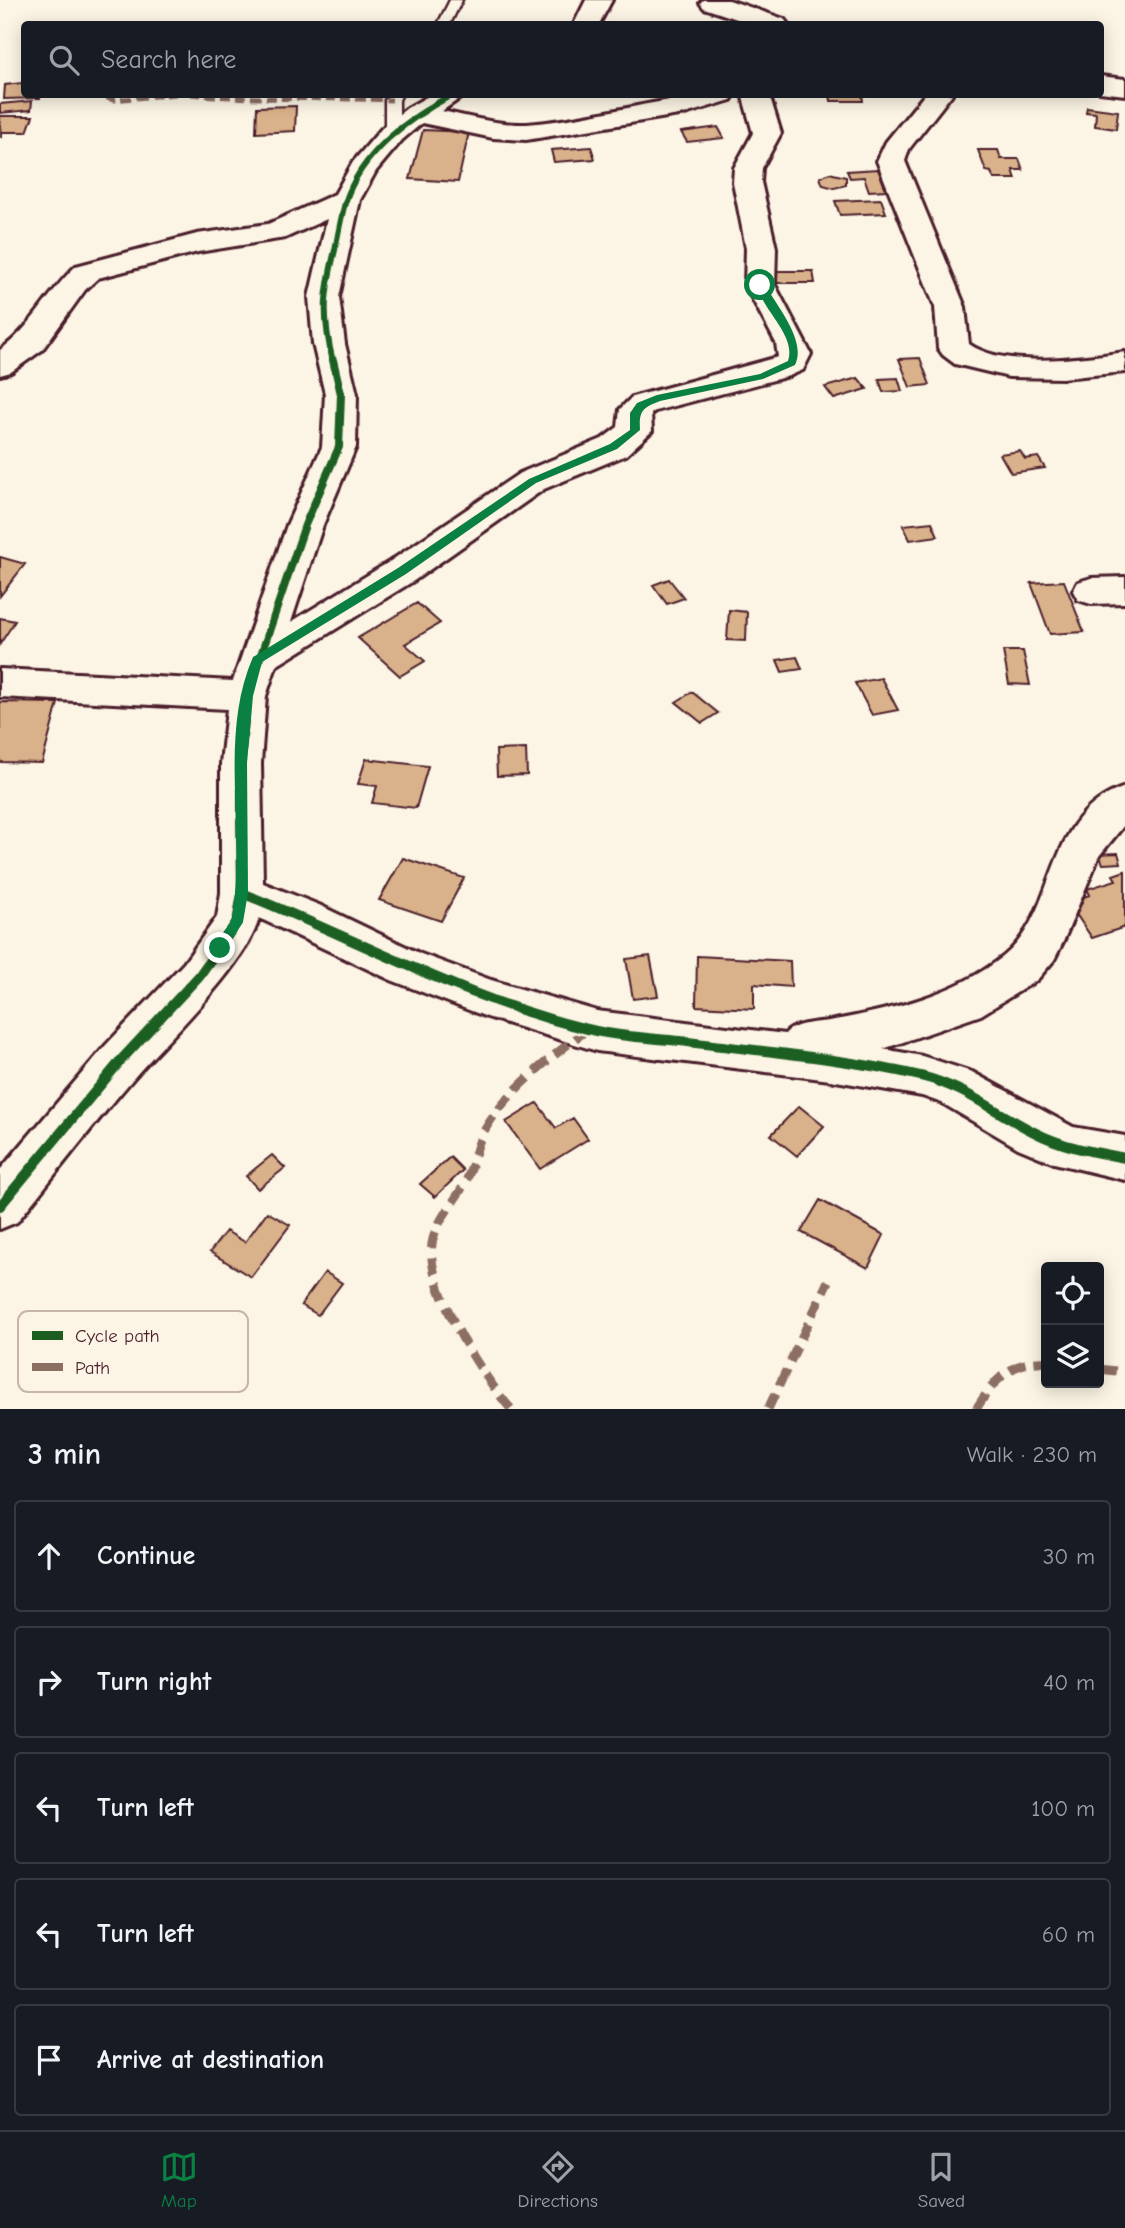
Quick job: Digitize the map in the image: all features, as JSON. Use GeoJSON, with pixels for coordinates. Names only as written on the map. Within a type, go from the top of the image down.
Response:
{"type":"FeatureCollection","features":[{"type":"Feature","properties":{"kind":"street"},"geometry":{"type":"LineString","coordinates":[[588,21],[599,0]]}},
{"type":"Feature","properties":{"kind":"street"},"geometry":{"type":"LineString","coordinates":[[715,9],[763,21]]}},
{"type":"Feature","properties":{"kind":"street"},"geometry":{"type":"LineString","coordinates":[[1104,84],[1125,87]]}},
{"type":"Feature","properties":{"kind":"street"},"geometry":{"type":"LineString","coordinates":[[0,1206],[122,1059],[199,976],[237,922],[242,893],[241,763],[247,696],[305,525],[340,447],[341,394],[329,344],[324,297],[346,200],[363,168],[402,114],[443,98]]}},
{"type":"Feature","properties":{"kind":"street"},"geometry":{"type":"LineString","coordinates":[[402,114],[493,130],[526,132],[608,121],[685,106],[710,98]]}},
{"type":"Feature","properties":{"kind":"street"},"geometry":{"type":"LineString","coordinates":[[257,660],[402,571],[532,481],[614,447],[628,438],[635,430],[634,413],[640,405],[657,398],[763,376],[792,363],[795,354],[792,342],[760,285],[761,248],[747,178],[748,169],[767,133],[756,98]]}},
{"type":"Feature","properties":{"kind":"street"},"geometry":{"type":"LineString","coordinates":[[936,98],[896,148],[891,161],[950,307],[954,348],[967,359],[1044,369],[1100,367],[1125,362]]}},
{"type":"Feature","properties":{"kind":"street"},"geometry":{"type":"LineString","coordinates":[[0,365],[44,329],[74,284],[87,272],[197,243],[275,232],[346,200]]}},
{"type":"Feature","properties":{"kind":"street"},"geometry":{"type":"LineString","coordinates":[[0,683],[247,696]]}},
{"type":"Feature","properties":{"kind":"street"},"geometry":{"type":"LineString","coordinates":[[755,1051],[834,1041],[905,1023],[987,992],[1018,972],[1039,947],[1089,837],[1101,820],[1125,803]]}},
{"type":"Feature","properties":{"kind":"street"},"geometry":{"type":"LineString","coordinates":[[242,893],[304,918],[406,967],[487,998],[597,1031],[922,1076],[956,1087],[1035,1133],[1071,1148],[1125,1158]]}},
{"type":"Feature","properties":{"kind":"lane"},"geometry":{"type":"LineString","coordinates":[[446,21],[456,0]]}},
{"type":"Feature","properties":{"kind":"building"},"geometry":{"type":"Polygon","coordinates":[[[21,83],[21,98],[40,98],[4,99],[5,85],[21,83]]]}},
{"type":"Feature","properties":{"kind":"building"},"geometry":{"type":"Polygon","coordinates":[[[831,98],[863,98],[863,101],[831,101],[831,98]]]}},
{"type":"Feature","properties":{"kind":"building"},"geometry":{"type":"Polygon","coordinates":[[[32,101],[31,110],[0,113],[0,104],[32,101]]]}},
{"type":"Feature","properties":{"kind":"building"},"geometry":{"type":"Polygon","coordinates":[[[296,106],[295,131],[256,133],[257,107],[296,106]]]}},
{"type":"Feature","properties":{"kind":"building"},"geometry":{"type":"Polygon","coordinates":[[[1087,107],[1118,111],[1116,129],[1095,126],[1096,113],[1086,112],[1087,107]]]}},
{"type":"Feature","properties":{"kind":"building"},"geometry":{"type":"Polygon","coordinates":[[[0,116],[33,116],[27,132],[2,132],[1,138],[0,116]]]}},
{"type":"Feature","properties":{"kind":"building"},"geometry":{"type":"Polygon","coordinates":[[[718,127],[724,138],[687,142],[681,132],[718,127]]]}},
{"type":"Feature","properties":{"kind":"building"},"geometry":{"type":"Polygon","coordinates":[[[423,130],[469,132],[458,182],[410,179],[423,130]]]}},
{"type":"Feature","properties":{"kind":"building"},"geometry":{"type":"Polygon","coordinates":[[[591,147],[595,159],[554,162],[551,150],[591,147]]]}},
{"type":"Feature","properties":{"kind":"building"},"geometry":{"type":"Polygon","coordinates":[[[978,150],[998,150],[1001,159],[1019,159],[1023,170],[1013,170],[1016,179],[994,179],[991,172],[986,171],[978,150]]]}},
{"type":"Feature","properties":{"kind":"building"},"geometry":{"type":"Polygon","coordinates":[[[878,169],[886,190],[869,191],[864,177],[850,178],[847,171],[878,169]]]}},
{"type":"Feature","properties":{"kind":"building"},"geometry":{"type":"Polygon","coordinates":[[[829,173],[846,177],[846,185],[834,188],[823,185],[820,178],[829,173]]]}},
{"type":"Feature","properties":{"kind":"building"},"geometry":{"type":"Polygon","coordinates":[[[881,199],[886,213],[840,215],[835,201],[881,199]]]}},
{"type":"Feature","properties":{"kind":"building"},"geometry":{"type":"Polygon","coordinates":[[[771,271],[813,271],[815,283],[772,283],[771,271]]]}},
{"type":"Feature","properties":{"kind":"building"},"geometry":{"type":"Polygon","coordinates":[[[920,358],[930,385],[910,387],[899,359],[920,358]]]}},
{"type":"Feature","properties":{"kind":"building"},"geometry":{"type":"Polygon","coordinates":[[[858,378],[867,389],[834,399],[825,387],[858,378]]]}},
{"type":"Feature","properties":{"kind":"building"},"geometry":{"type":"Polygon","coordinates":[[[898,378],[902,391],[883,392],[879,379],[898,378]]]}},
{"type":"Feature","properties":{"kind":"building"},"geometry":{"type":"Polygon","coordinates":[[[1020,451],[1025,459],[1038,457],[1045,468],[1011,473],[1000,454],[1020,451]]]}},
{"type":"Feature","properties":{"kind":"building"},"geometry":{"type":"Polygon","coordinates":[[[932,522],[938,536],[910,540],[903,525],[932,522]]]}},
{"type":"Feature","properties":{"kind":"building"},"geometry":{"type":"Polygon","coordinates":[[[0,557],[25,564],[0,596],[0,557]]]}},
{"type":"Feature","properties":{"kind":"building"},"geometry":{"type":"Polygon","coordinates":[[[669,579],[684,598],[667,604],[653,585],[669,579]]]}},
{"type":"Feature","properties":{"kind":"building"},"geometry":{"type":"Polygon","coordinates":[[[1064,581],[1084,632],[1050,634],[1031,583],[1064,581]]]}},
{"type":"Feature","properties":{"kind":"building"},"geometry":{"type":"Polygon","coordinates":[[[417,603],[440,623],[405,644],[425,661],[400,676],[358,638],[417,603]]]}},
{"type":"Feature","properties":{"kind":"building"},"geometry":{"type":"Polygon","coordinates":[[[729,610],[747,612],[746,641],[727,640],[729,610]]]}},
{"type":"Feature","properties":{"kind":"building"},"geometry":{"type":"Polygon","coordinates":[[[0,618],[15,621],[0,644],[0,618]]]}},
{"type":"Feature","properties":{"kind":"building"},"geometry":{"type":"Polygon","coordinates":[[[1003,651],[1023,651],[1030,685],[1009,684],[1003,651]]]}},
{"type":"Feature","properties":{"kind":"building"},"geometry":{"type":"Polygon","coordinates":[[[797,657],[802,669],[782,672],[777,660],[797,657]]]}},
{"type":"Feature","properties":{"kind":"building"},"geometry":{"type":"Polygon","coordinates":[[[881,678],[898,710],[872,715],[855,683],[881,678]]]}},
{"type":"Feature","properties":{"kind":"building"},"geometry":{"type":"Polygon","coordinates":[[[692,692],[718,713],[702,723],[676,702],[692,692]]]}},
{"type":"Feature","properties":{"kind":"building"},"geometry":{"type":"Polygon","coordinates":[[[0,702],[58,703],[42,763],[0,762],[0,702]]]}},
{"type":"Feature","properties":{"kind":"building"},"geometry":{"type":"Polygon","coordinates":[[[526,749],[527,775],[497,776],[496,750],[526,749]]]}},
{"type":"Feature","properties":{"kind":"building"},"geometry":{"type":"Polygon","coordinates":[[[366,759],[428,766],[416,808],[372,803],[377,786],[358,784],[366,759]]]}},
{"type":"Feature","properties":{"kind":"building"},"geometry":{"type":"Polygon","coordinates":[[[1118,853],[1121,863],[1103,864],[1099,854],[1118,853]]]}},
{"type":"Feature","properties":{"kind":"building"},"geometry":{"type":"Polygon","coordinates":[[[403,858],[464,878],[441,921],[379,900],[403,858]]]}},
{"type":"Feature","properties":{"kind":"building"},"geometry":{"type":"Polygon","coordinates":[[[1125,871],[1125,927],[1092,938],[1068,902],[1090,895],[1087,889],[1116,880],[1113,875],[1125,871]]]}},
{"type":"Feature","properties":{"kind":"building"},"geometry":{"type":"Polygon","coordinates":[[[650,956],[658,996],[633,999],[626,959],[650,956]]]}},
{"type":"Feature","properties":{"kind":"building"},"geometry":{"type":"Polygon","coordinates":[[[697,956],[790,961],[791,987],[754,984],[754,1009],[696,1006],[697,956]]]}},
{"type":"Feature","properties":{"kind":"building"},"geometry":{"type":"Polygon","coordinates":[[[537,1103],[556,1128],[573,1118],[588,1139],[540,1169],[506,1122],[537,1103]]]}},
{"type":"Feature","properties":{"kind":"building"},"geometry":{"type":"Polygon","coordinates":[[[799,1106],[824,1126],[797,1156],[771,1135],[799,1106]]]}},
{"type":"Feature","properties":{"kind":"building"},"geometry":{"type":"Polygon","coordinates":[[[272,1155],[285,1168],[258,1189],[246,1176],[272,1155]]]}},
{"type":"Feature","properties":{"kind":"building"},"geometry":{"type":"Polygon","coordinates":[[[450,1157],[463,1170],[435,1197],[420,1184],[450,1157]]]}},
{"type":"Feature","properties":{"kind":"building"},"geometry":{"type":"Polygon","coordinates":[[[820,1200],[884,1235],[868,1268],[801,1232],[820,1200]]]}},
{"type":"Feature","properties":{"kind":"building"},"geometry":{"type":"Polygon","coordinates":[[[267,1212],[290,1225],[251,1277],[210,1252],[226,1231],[245,1242],[267,1212]]]}},
{"type":"Feature","properties":{"kind":"building"},"geometry":{"type":"Polygon","coordinates":[[[325,1272],[342,1283],[318,1315],[301,1305],[325,1272]]]}},
{"type":"Feature","properties":{"kind":"marked path"},"geometry":{"type":"LineString","coordinates":[[107,98],[135,98]]}},
{"type":"Feature","properties":{"kind":"marked path"},"geometry":{"type":"LineString","coordinates":[[227,98],[297,98]]}},
{"type":"Feature","properties":{"kind":"marked path"},"geometry":{"type":"LineString","coordinates":[[346,98],[392,100]]}},
{"type":"Feature","properties":{"kind":"marked path"},"geometry":{"type":"LineString","coordinates":[[511,1409],[484,1376],[458,1329],[436,1275],[432,1260],[432,1240],[439,1223],[468,1177],[480,1139],[491,1120],[530,1077],[588,1029]]}},
{"type":"Feature","properties":{"kind":"marked path"},"geometry":{"type":"LineString","coordinates":[[768,1409],[788,1372],[828,1281]]}},
{"type":"Feature","properties":{"kind":"marked path"},"geometry":{"type":"LineString","coordinates":[[976,1409],[996,1380],[1012,1367],[1022,1363],[1041,1362]]}},
{"type":"Feature","properties":{"kind":"marked path"},"geometry":{"type":"LineString","coordinates":[[1104,1370],[1125,1372]]}},
{"type":"Feature","properties":{"kind":"cycle path"},"geometry":{"type":"LineString","coordinates":[[0,1206],[122,1059],[199,976],[237,922],[242,893],[241,763],[247,696],[305,525],[339,447],[341,394],[329,344],[324,297],[346,200],[363,168],[392,134],[417,114],[446,98]]}},
{"type":"Feature","properties":{"kind":"cycle path"},"geometry":{"type":"LineString","coordinates":[[242,893],[304,918],[406,967],[487,998],[597,1031],[830,1060],[922,1076],[956,1087],[1035,1133],[1071,1148],[1125,1158]]}},
{"type":"Feature","properties":{"kind":"route"},"geometry":{"type":"LineString","coordinates":[[220,948],[237,922],[242,893],[241,763],[247,696],[257,660],[402,571],[532,481],[614,447],[628,438],[635,430],[636,408],[645,402],[763,376],[792,363],[795,354],[792,342],[766,301],[760,285]]}}]}
